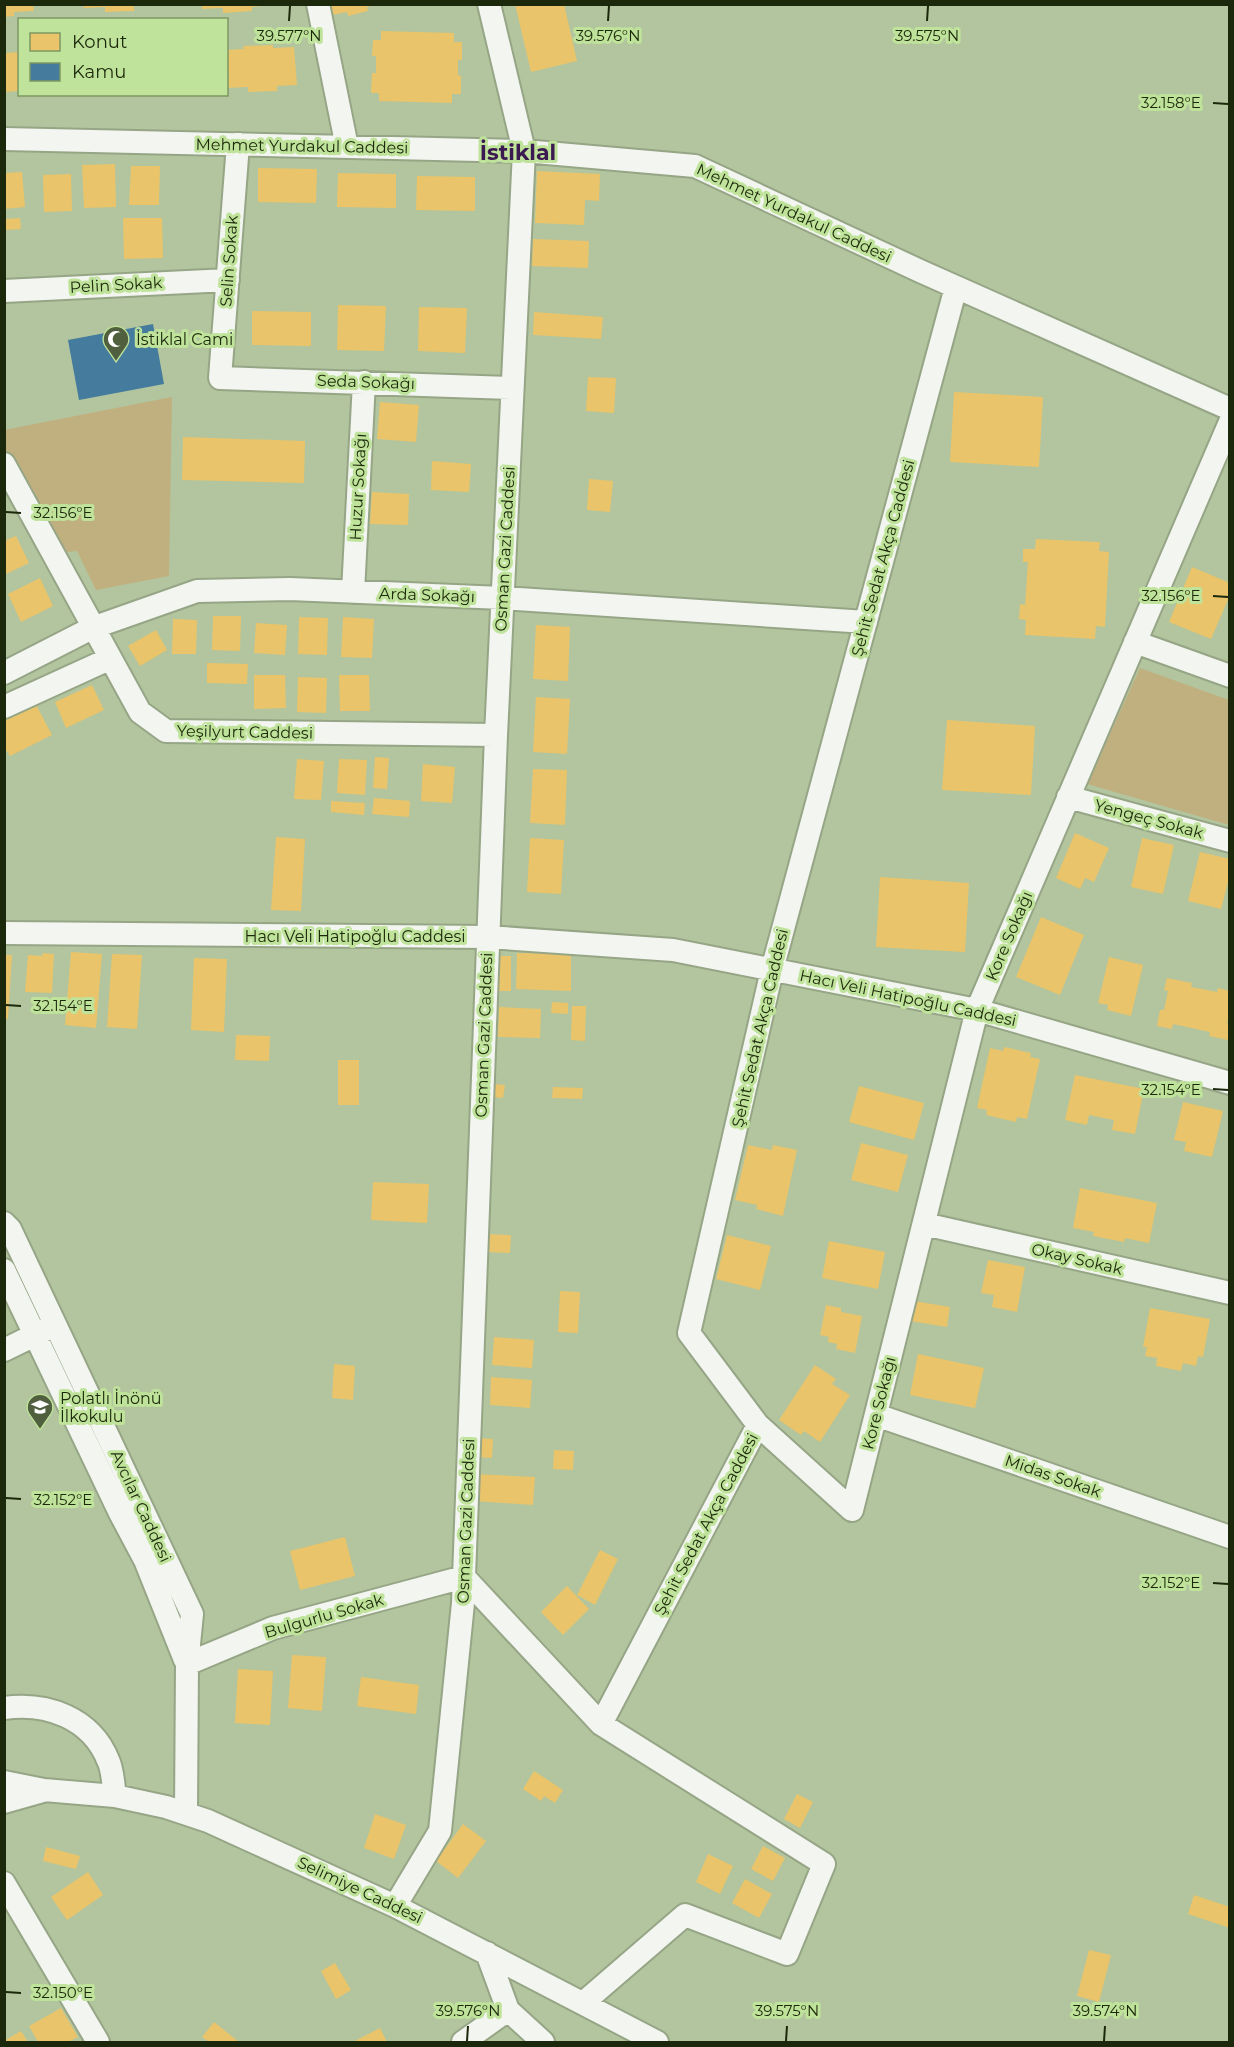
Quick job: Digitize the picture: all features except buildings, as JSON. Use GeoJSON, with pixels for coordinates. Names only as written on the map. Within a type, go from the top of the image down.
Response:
{"type":"FeatureCollection","features":[{"type":"Feature","properties":{"kind":"street"},"geometry":{"type":"LineString","coordinates":[[318,4],[347,147]]}},
{"type":"Feature","properties":{"kind":"street","name":"Osman Gazi Caddesi"},"geometry":{"type":"LineString","coordinates":[[395,1906],[440,1831],[464,1577],[496,735],[524,150],[489,4]]}},
{"type":"Feature","properties":{"kind":"street","name":"Mehmet Yurdakul Caddesi"},"geometry":{"type":"LineString","coordinates":[[4,139],[524,150],[695,166],[956,287],[1230,409]]}},
{"type":"Feature","properties":{"kind":"street","name":"Selin Sokak"},"geometry":{"type":"LineString","coordinates":[[220,378],[238,144]]}},
{"type":"Feature","properties":{"kind":"street","name":"Pelin Sokak"},"geometry":{"type":"LineString","coordinates":[[4,291],[228,280]]}},
{"type":"Feature","properties":{"kind":"street","name":"Şehit Sedat Akça Caddesi"},"geometry":{"type":"LineString","coordinates":[[601,1725],[758,1425],[689,1333],[772,970],[956,287]]}},
{"type":"Feature","properties":{"kind":"street","name":"Seda Sokağı"},"geometry":{"type":"LineString","coordinates":[[220,378],[512,388]]}},
{"type":"Feature","properties":{"kind":"street","name":"Huzur Sokağı"},"geometry":{"type":"LineString","coordinates":[[353,592],[364,382]]}},
{"type":"Feature","properties":{"kind":"street","name":"Kore Sokağı"},"geometry":{"type":"LineString","coordinates":[[758,1425],[852,1510],[977,1010],[1230,422]]}},
{"type":"Feature","properties":{"kind":"street","name":"Yeşilyurt Caddesi"},"geometry":{"type":"LineString","coordinates":[[4,464],[140,712],[166,731],[496,735]]}},
{"type":"Feature","properties":{"kind":"street","name":"Arda Sokağı"},"geometry":{"type":"LineString","coordinates":[[4,673],[93,628],[197,591],[290,589],[502,598],[866,622]]}},
{"type":"Feature","properties":{"kind":"street"},"geometry":{"type":"LineString","coordinates":[[1135,642],[1230,676]]}},
{"type":"Feature","properties":{"kind":"street"},"geometry":{"type":"LineString","coordinates":[[4,707],[110,659]]}},
{"type":"Feature","properties":{"kind":"street","name":"Yengeç Sokak"},"geometry":{"type":"LineString","coordinates":[[1068,797],[1230,841]]}},
{"type":"Feature","properties":{"kind":"street","name":"Hacı Veli Hatipoğlu Caddesi"},"geometry":{"type":"LineString","coordinates":[[4,933],[488,937],[673,950],[977,1010],[1230,1083]]}},
{"type":"Feature","properties":{"kind":"street","name":"Avcılar Caddesi"},"geometry":{"type":"LineString","coordinates":[[4,1223],[10,1229],[192,1614],[187,1664],[186,1813]]}},
{"type":"Feature","properties":{"kind":"street","name":"Okay Sokak"},"geometry":{"type":"LineString","coordinates":[[924,1224],[1230,1293]]}},
{"type":"Feature","properties":{"kind":"street","name":"Avcılar Caddesi"},"geometry":{"type":"LineString","coordinates":[[4,1270],[120,1513],[145,1560],[187,1664]]}},
{"type":"Feature","properties":{"kind":"street"},"geometry":{"type":"LineString","coordinates":[[4,1350],[34,1334],[56,1326]]}},
{"type":"Feature","properties":{"kind":"street","name":"Midas Sokak"},"geometry":{"type":"LineString","coordinates":[[876,1415],[1230,1537]]}},
{"type":"Feature","properties":{"kind":"street"},"geometry":{"type":"LineString","coordinates":[[464,1577],[601,1725],[824,1864],[786,1954],[685,1915],[583,2004]]}},
{"type":"Feature","properties":{"kind":"street","name":"Bulgurlu Sokak"},"geometry":{"type":"LineString","coordinates":[[187,1664],[273,1628],[464,1577]]}},
{"type":"Feature","properties":{"kind":"street"},"geometry":{"type":"LineString","coordinates":[[4,1708],[50,1710],[67,1715],[82,1725],[103,1749],[110,1762],[115,1796]]}},
{"type":"Feature","properties":{"kind":"street","name":"Selimiye Caddesi"},"geometry":{"type":"LineString","coordinates":[[4,1782],[44,1790],[115,1796],[186,1813],[249,1839],[395,1906],[657,2043]]}},
{"type":"Feature","properties":{"kind":"street","name":"Selimiye Caddesi"},"geometry":{"type":"LineString","coordinates":[[4,1802],[44,1790]]}},
{"type":"Feature","properties":{"kind":"street"},"geometry":{"type":"LineString","coordinates":[[4,1883],[98,2043]]}},
{"type":"Feature","properties":{"kind":"street"},"geometry":{"type":"LineString","coordinates":[[487,1953],[508,2010],[543,2043]]}},
{"type":"Feature","properties":{"kind":"street"},"geometry":{"type":"LineString","coordinates":[[462,2043],[508,2010]]}},
{"type":"Feature","properties":{"kind":"shaded area"},"geometry":{"type":"Polygon","coordinates":[[[172,397],[169,576],[96,590],[77,551],[59,553],[5,461],[4,430],[172,397]]]}},
{"type":"Feature","properties":{"kind":"shaded area"},"geometry":{"type":"Polygon","coordinates":[[[1140,668],[1229,700],[1229,825],[1087,784],[1140,668]]]}},
{"type":"Feature","properties":{"kind":"place","name":"İstiklal Cami"},"geometry":{"type":"Point","coordinates":[116,362]}},
{"type":"Feature","properties":{"kind":"place","name":"Polatlı İnönü İlkokulu"},"geometry":{"type":"Point","coordinates":[40,1430]}},
{"type":"Feature","properties":{"kind":"district","name":"İstiklal"},"geometry":{"type":"Point","coordinates":[518,152]}}]}
